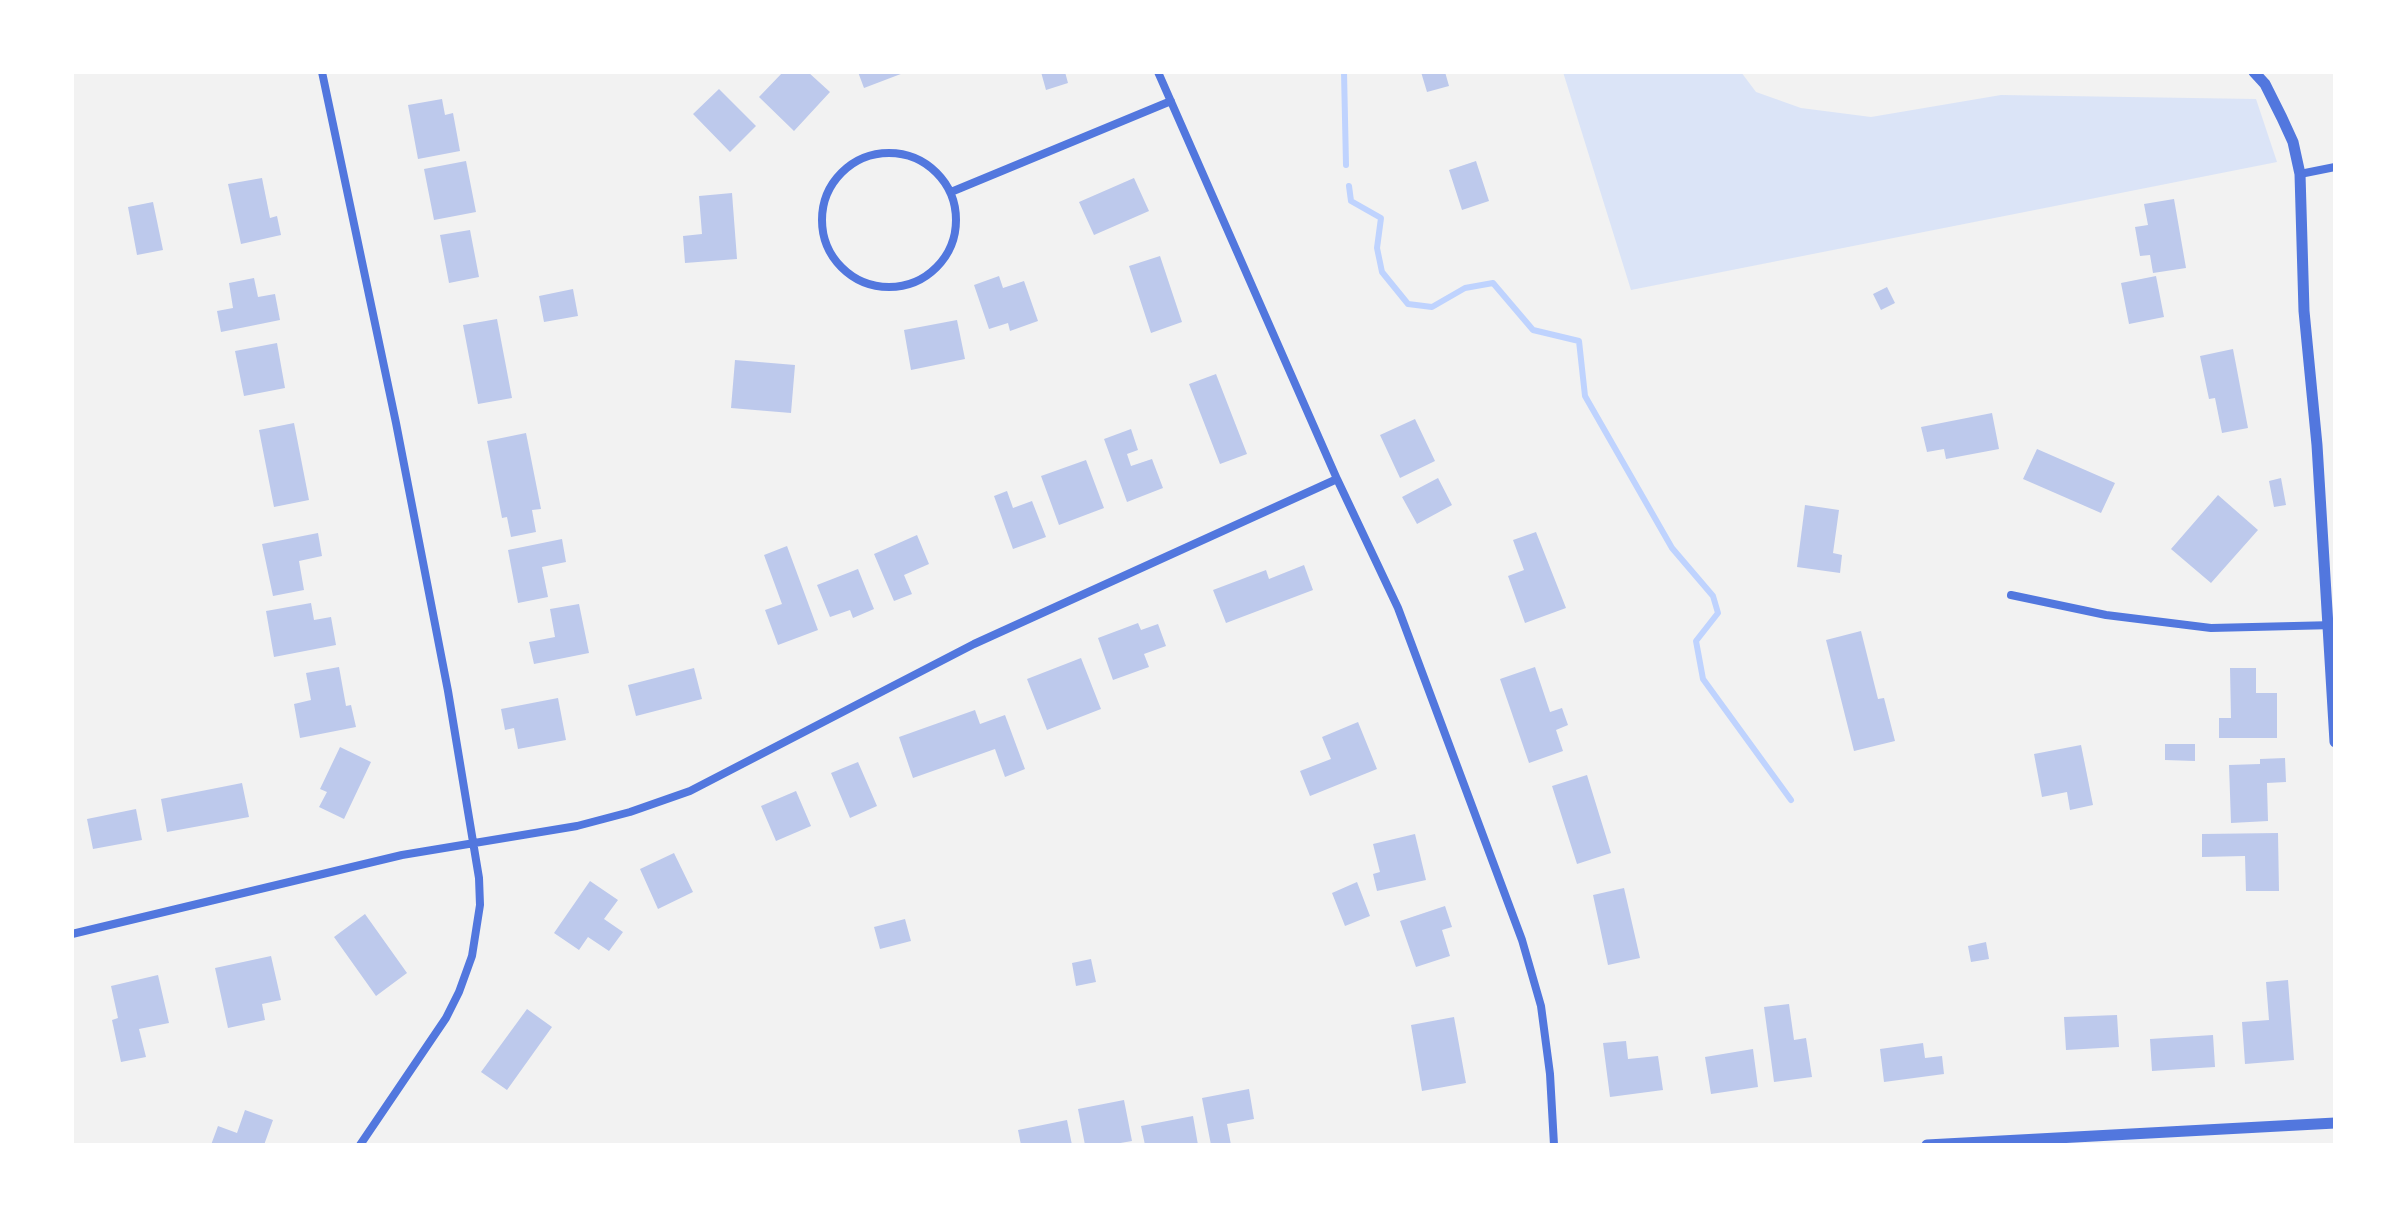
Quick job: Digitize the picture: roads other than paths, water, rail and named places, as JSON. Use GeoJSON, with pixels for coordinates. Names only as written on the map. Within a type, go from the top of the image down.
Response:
{"type":"FeatureCollection","features":[{"type":"Feature","properties":{"kind":"street"},"geometry":{"type":"LineString","coordinates":[[322,72],[396,423],[475,842],[480,905],[472,956],[459,992],[446,1018],[360,1145]]}},
{"type":"Feature","properties":{"kind":"street"},"geometry":{"type":"LineString","coordinates":[[1158,72],[1337,479],[1398,608],[1522,940],[1541,1006],[1550,1074],[1554,1145]]}},
{"type":"Feature","properties":{"kind":"street"},"geometry":{"type":"LineString","coordinates":[[2254,72],[2265,84],[2293,142],[2300,174],[2304,311],[2332,626],[2335,742]]}},
{"type":"Feature","properties":{"kind":"street"},"geometry":{"type":"LineString","coordinates":[[951,192],[1171,101]]}},
{"type":"Feature","properties":{"kind":"street"},"geometry":{"type":"LineString","coordinates":[[881,153],[902,153],[923,161],[939,174],[951,192],[957,214],[955,238],[945,259],[918,280],[907,285],[884,287],[861,282],[842,269],[828,250],[822,229],[822,208],[829,188],[842,171],[860,159],[881,153]]}},
{"type":"Feature","properties":{"kind":"street"},"geometry":{"type":"LineString","coordinates":[[2300,174],[2335,167]]}},
{"type":"Feature","properties":{"kind":"street"},"geometry":{"type":"LineString","coordinates":[[72,934],[343,868],[577,826],[690,791],[974,644],[1337,479]]}},
{"type":"Feature","properties":{"kind":"street"},"geometry":{"type":"LineString","coordinates":[[2011,595],[2106,615],[2211,628],[2332,626]]}},
{"type":"Feature","properties":{"kind":"street"},"geometry":{"type":"LineString","coordinates":[[1927,1145],[2335,1123]]}},
{"type":"Feature","properties":{"kind":"waterway"},"geometry":{"type":"LineString","coordinates":[[1344,72],[1346,165]]}},
{"type":"Feature","properties":{"kind":"waterway"},"geometry":{"type":"LineString","coordinates":[[1349,186],[1351,201],[1381,218],[1377,248],[1382,272],[1408,304],[1432,307],[1465,288],[1493,283],[1533,330],[1579,341],[1585,396],[1672,548],[1713,596],[1718,613],[1696,641],[1703,679],[1791,800]]}}]}
